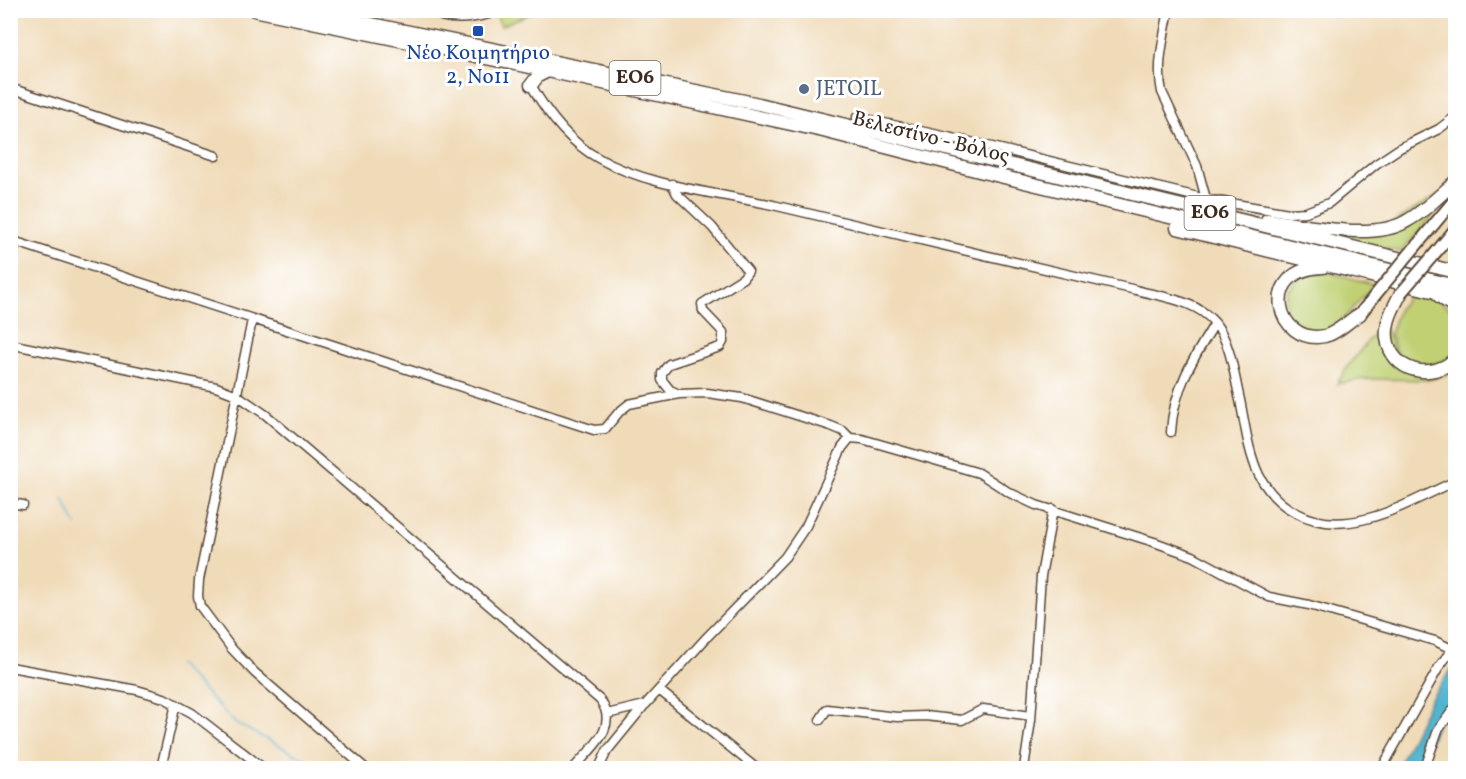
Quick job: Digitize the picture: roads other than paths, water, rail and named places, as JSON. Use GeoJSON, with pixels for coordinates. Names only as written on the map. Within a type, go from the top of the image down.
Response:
{"type":"FeatureCollection","features":[{"type":"Feature","properties":{"kind":"highway","name":"Βελεστίνο - Βόλος"},"geometry":{"type":"LineString","coordinates":[[254,10],[824,131],[983,172],[1455,286]]}},
{"type":"Feature","properties":{"kind":"highway","name":"Βελεστίνο - Βόλος"},"geometry":{"type":"LineString","coordinates":[[303,10],[907,133],[1200,211],[1455,272]]}},
{"type":"Feature","properties":{"kind":"highway"},"geometry":{"type":"LineString","coordinates":[[525,66],[531,85]]}},
{"type":"Feature","properties":{"kind":"highway"},"geometry":{"type":"LineString","coordinates":[[531,85],[538,76],[548,71]]}},
{"type":"Feature","properties":{"kind":"highway"},"geometry":{"type":"LineString","coordinates":[[983,172],[1041,192],[1455,297]]}},
{"type":"Feature","properties":{"kind":"highway"},"geometry":{"type":"LineString","coordinates":[[1200,211],[1353,231],[1378,231],[1406,222],[1426,208],[1455,181]]}},
{"type":"Feature","properties":{"kind":"highway"},"geometry":{"type":"LineString","coordinates":[[1339,268],[1307,269],[1288,280],[1281,297],[1283,315],[1301,334],[1317,336],[1337,331],[1360,314]]}},
{"type":"Feature","properties":{"kind":"highway"},"geometry":{"type":"LineString","coordinates":[[1427,290],[1455,308]]}},
{"type":"Feature","properties":{"kind":"highway"},"geometry":{"type":"LineString","coordinates":[[1401,293],[1387,327],[1388,342],[1394,355],[1407,367],[1426,372],[1442,368],[1455,358]]}},
{"type":"Feature","properties":{"kind":"main road"},"geometry":{"type":"LineString","coordinates":[[1360,314],[1455,198]]}},
{"type":"Feature","properties":{"kind":"main road"},"geometry":{"type":"LineString","coordinates":[[1401,293],[1455,228]]}},
{"type":"Feature","properties":{"kind":"street"},"geometry":{"type":"LineString","coordinates":[[429,10],[441,16],[460,18],[489,14]]}},
{"type":"Feature","properties":{"kind":"street"},"geometry":{"type":"LineString","coordinates":[[1169,10],[1160,64],[1162,92],[1197,166],[1206,199]]}},
{"type":"Feature","properties":{"kind":"street"},"geometry":{"type":"LineString","coordinates":[[531,85],[547,111],[580,145],[596,157],[628,172],[1176,300],[1192,306],[1206,314],[1215,323],[1227,347],[1257,468],[1270,492],[1283,505],[1299,515],[1317,521],[1350,522],[1378,515],[1455,481]]}},
{"type":"Feature","properties":{"kind":"street"},"geometry":{"type":"LineString","coordinates":[[10,88],[216,156]]}},
{"type":"Feature","properties":{"kind":"street"},"geometry":{"type":"LineString","coordinates":[[857,117],[907,133],[1206,199],[1289,213],[1314,209],[1335,199],[1376,164],[1400,148],[1439,129],[1455,116]]}},
{"type":"Feature","properties":{"kind":"street"},"geometry":{"type":"LineString","coordinates":[[672,184],[677,194],[712,227],[748,271],[743,278],[702,304],[703,311],[723,332],[723,342],[720,347],[669,364],[663,369],[662,380],[670,390],[679,394]]}},
{"type":"Feature","properties":{"kind":"street"},"geometry":{"type":"LineString","coordinates":[[10,240],[594,430],[605,429],[629,404],[679,394],[707,393],[742,398],[831,426],[843,431],[850,438],[862,439],[979,472],[1016,496],[1193,556],[1269,597],[1309,604],[1454,648],[1434,675],[1382,768]]}},
{"type":"Feature","properties":{"kind":"street"},"geometry":{"type":"LineString","coordinates":[[252,320],[198,588],[200,606],[225,641],[255,674],[365,768]]}},
{"type":"Feature","properties":{"kind":"street"},"geometry":{"type":"LineString","coordinates":[[1171,432],[1172,416],[1181,382],[1215,323]]}},
{"type":"Feature","properties":{"kind":"street"},"geometry":{"type":"LineString","coordinates":[[10,344],[194,382],[237,395],[266,415],[603,703],[608,722],[604,732],[574,768]]}},
{"type":"Feature","properties":{"kind":"street"},"geometry":{"type":"LineString","coordinates":[[599,768],[607,751],[643,707],[792,549],[811,516],[842,448],[850,438]]}},
{"type":"Feature","properties":{"kind":"street"},"geometry":{"type":"LineString","coordinates":[[10,503],[23,505]]}},
{"type":"Feature","properties":{"kind":"street"},"geometry":{"type":"LineString","coordinates":[[1024,768],[1031,716],[1041,576],[1053,510]]}},
{"type":"Feature","properties":{"kind":"street"},"geometry":{"type":"LineString","coordinates":[[10,667],[157,695],[199,718],[263,768]]}},
{"type":"Feature","properties":{"kind":"street"},"geometry":{"type":"LineString","coordinates":[[659,690],[756,768]]}},
{"type":"Feature","properties":{"kind":"street"},"geometry":{"type":"LineString","coordinates":[[161,768],[176,704]]}},
{"type":"Feature","properties":{"kind":"street"},"geometry":{"type":"LineString","coordinates":[[1425,768],[1438,730],[1455,706]]}},
{"type":"Feature","properties":{"kind":"street"},"geometry":{"type":"LineString","coordinates":[[607,714],[643,707]]}},
{"type":"Feature","properties":{"kind":"street"},"geometry":{"type":"LineString","coordinates":[[820,720],[826,709],[897,717],[925,716],[962,720],[983,710],[1031,716]]}},
{"type":"Feature","properties":{"kind":"water"},"geometry":{"type":"Polygon","coordinates":[[[1455,664],[1455,699],[1436,726],[1420,768],[1397,768],[1430,700],[1455,664]]]}},
{"type":"Feature","properties":{"kind":"waterway"},"geometry":{"type":"LineString","coordinates":[[63,499],[76,525]]}},
{"type":"Feature","properties":{"kind":"waterway"},"geometry":{"type":"LineString","coordinates":[[178,664],[235,723],[319,768]]}},
{"type":"Feature","properties":{"kind":"place","name":"Νέο Κοιμητήριο 2, Νο11"},"geometry":{"type":"Point","coordinates":[478,31]}},
{"type":"Feature","properties":{"kind":"place","name":"JETOIL"},"geometry":{"type":"Point","coordinates":[804,89]}}]}
